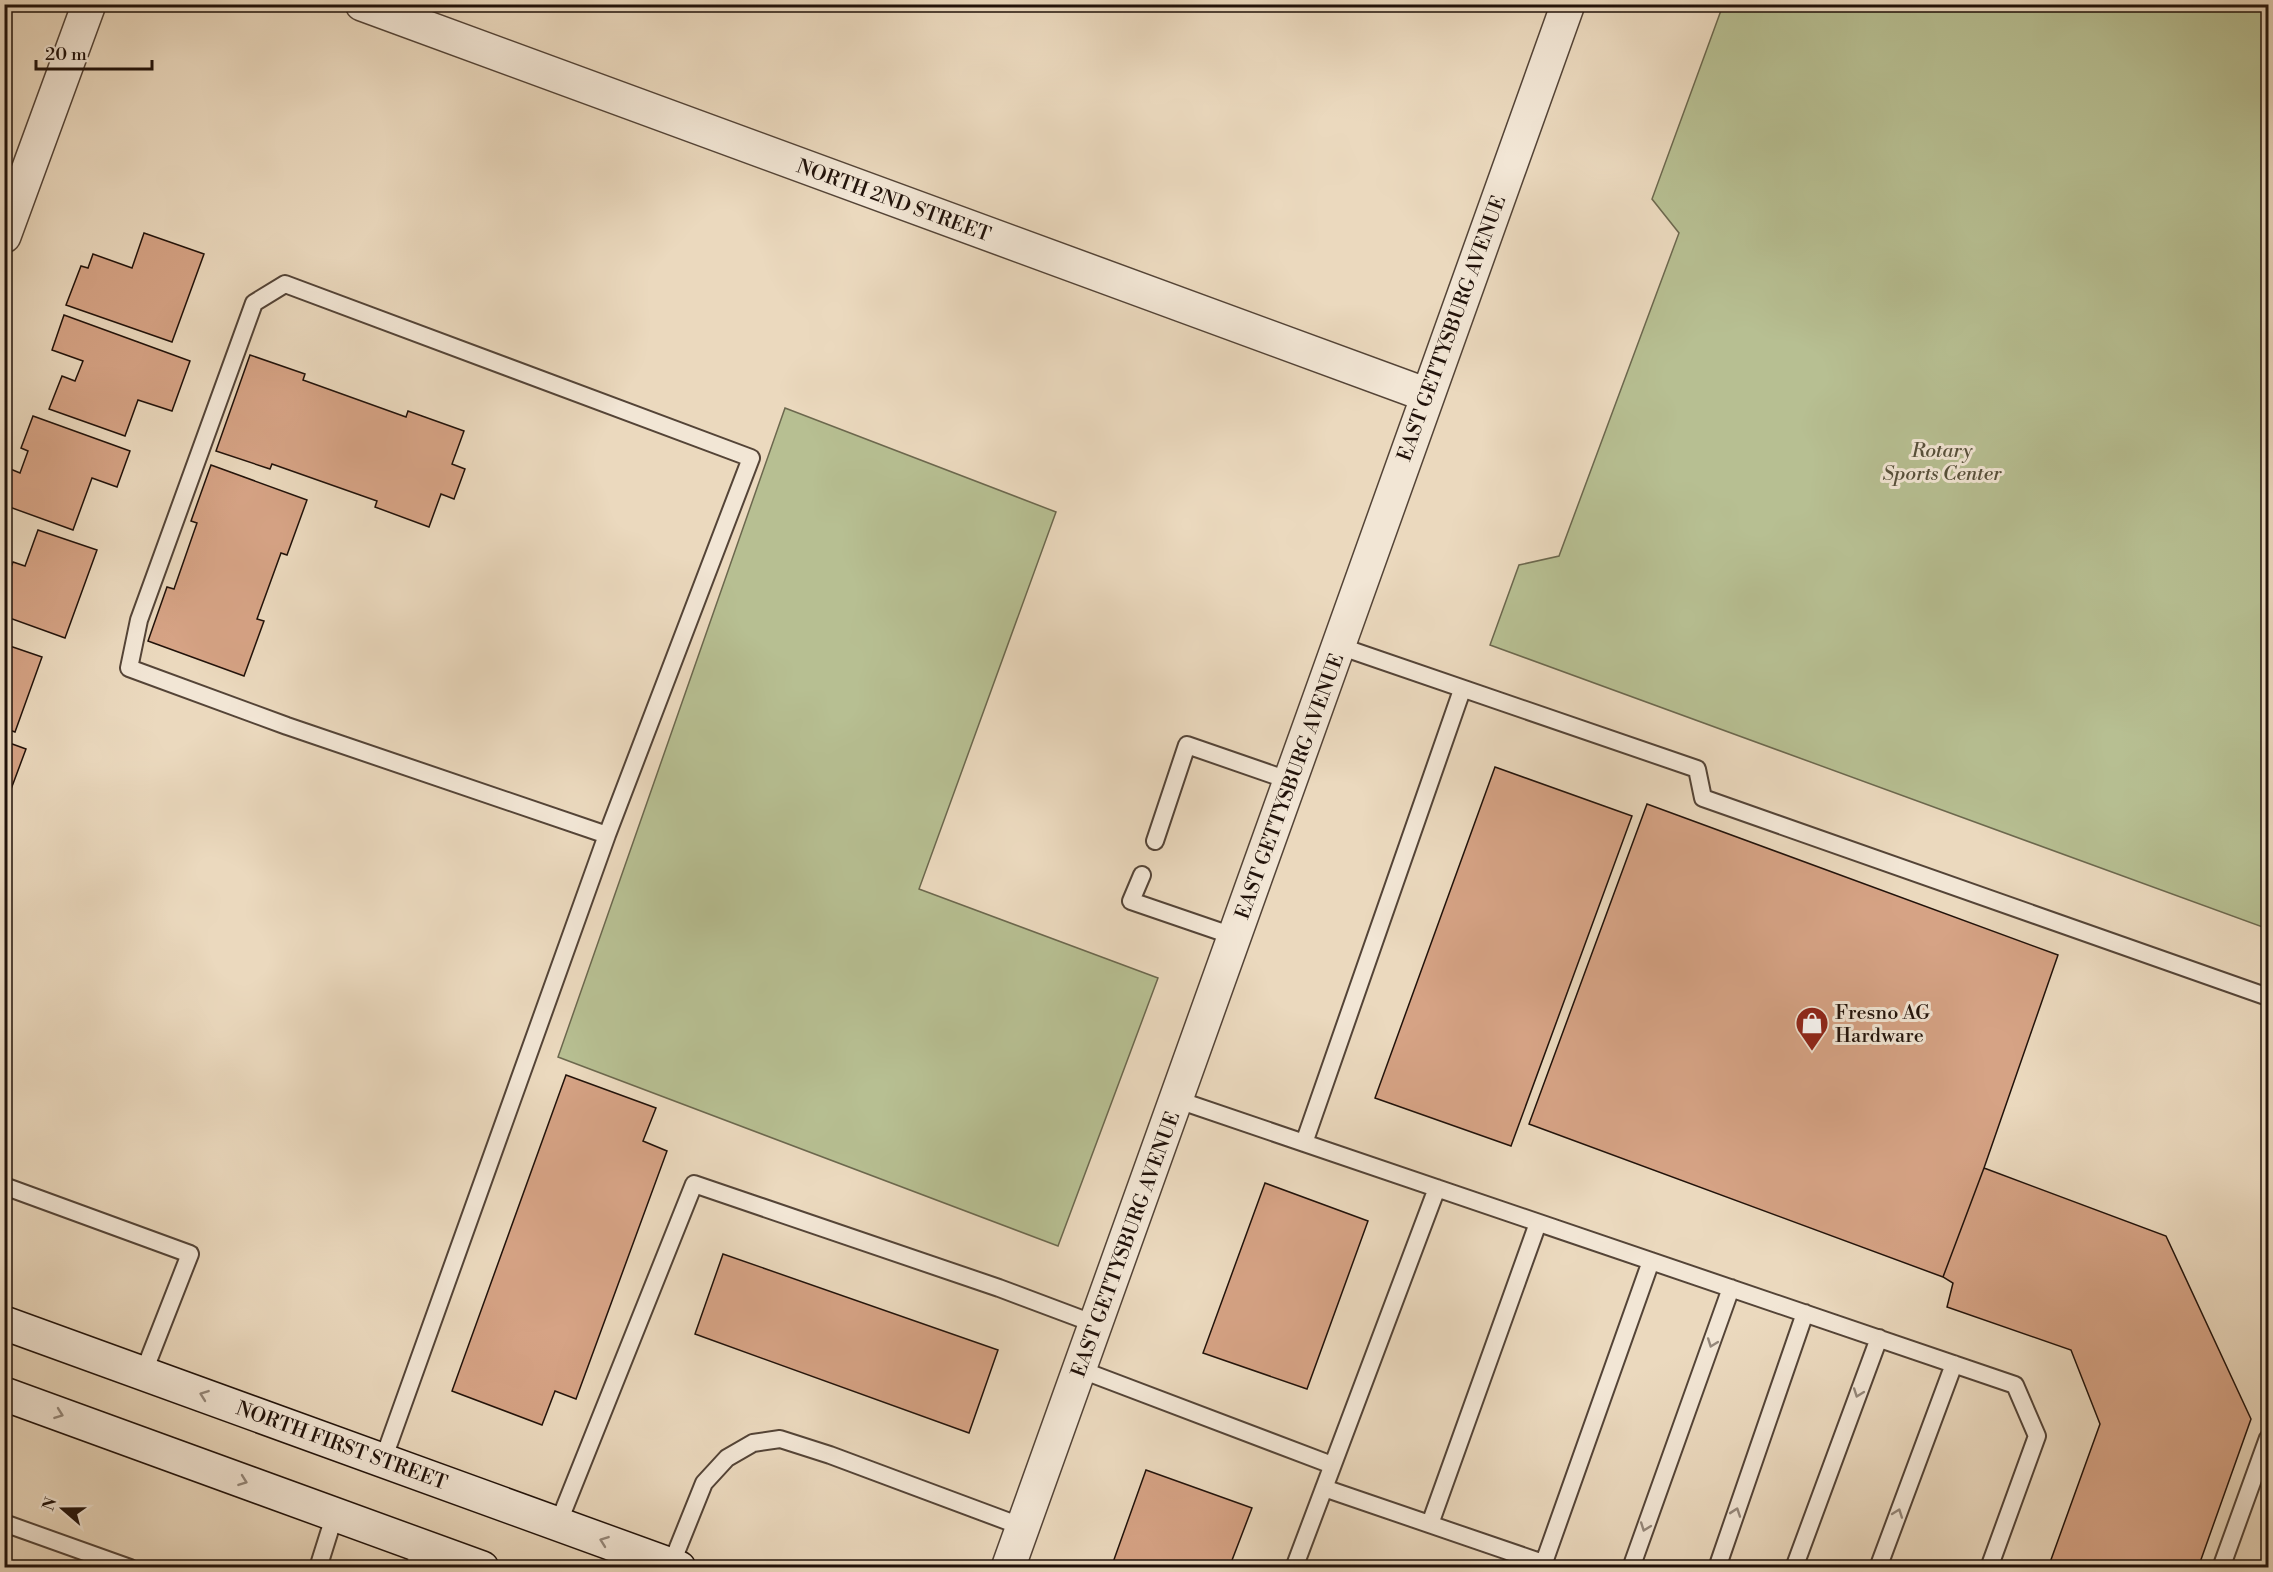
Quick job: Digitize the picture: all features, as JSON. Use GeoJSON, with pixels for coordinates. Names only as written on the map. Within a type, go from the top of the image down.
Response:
{"type":"FeatureCollection","features":[{"type":"Feature","properties":{"kind":"street"},"geometry":{"type":"LineString","coordinates":[[4,236],[89,4]]}},
{"type":"Feature","properties":{"kind":"street","name":"NORTH 2ND STREET"},"geometry":{"type":"LineString","coordinates":[[362,4],[1426,394]]}},
{"type":"Feature","properties":{"kind":"street","name":"EAST GETTYSBURG AVENUE"},"geometry":{"type":"LineString","coordinates":[[1008,1568],[1292,781],[1426,394],[1569,4]]}},
{"type":"Feature","properties":{"kind":"street","name":"NORTH FIRST STREET"},"geometry":{"type":"LineString","coordinates":[[4,1323],[675,1566]]}},
{"type":"Feature","properties":{"kind":"street"},"geometry":{"type":"LineString","coordinates":[[4,1394],[334,1514],[418,1557],[482,1568]]}},
{"type":"Feature","properties":{"kind":"lane"},"geometry":{"type":"LineString","coordinates":[[383,1460],[607,835],[751,458],[285,284],[254,303],[143,609],[129,668],[287,726],[607,835]]}},
{"type":"Feature","properties":{"kind":"lane"},"geometry":{"type":"LineString","coordinates":[[1339,646],[1697,769],[1703,798],[2268,997]]}},
{"type":"Feature","properties":{"kind":"lane"},"geometry":{"type":"LineString","coordinates":[[1304,1143],[1462,690]]}},
{"type":"Feature","properties":{"kind":"lane"},"geometry":{"type":"LineString","coordinates":[[1155,841],[1187,746],[1292,781]]}},
{"type":"Feature","properties":{"kind":"lane"},"geometry":{"type":"LineString","coordinates":[[1142,875],[1131,901],[1236,937]]}},
{"type":"Feature","properties":{"kind":"lane"},"geometry":{"type":"LineString","coordinates":[[1178,1100],[2015,1385],[2037,1436],[1989,1568]]}},
{"type":"Feature","properties":{"kind":"lane"},"geometry":{"type":"LineString","coordinates":[[558,1524],[694,1184],[999,1288],[1095,1324]]}},
{"type":"Feature","properties":{"kind":"lane"},"geometry":{"type":"LineString","coordinates":[[4,1186],[190,1254],[143,1374]]}},
{"type":"Feature","properties":{"kind":"lane"},"geometry":{"type":"LineString","coordinates":[[1294,1568],[1437,1188]]}},
{"type":"Feature","properties":{"kind":"lane"},"geometry":{"type":"LineString","coordinates":[[1430,1524],[1538,1223]]}},
{"type":"Feature","properties":{"kind":"lane"},"geometry":{"type":"LineString","coordinates":[[1324,1488],[1542,1565],[1651,1261]]}},
{"type":"Feature","properties":{"kind":"lane"},"geometry":{"type":"LineString","coordinates":[[1631,1568],[1731,1288]]}},
{"type":"Feature","properties":{"kind":"lane"},"geometry":{"type":"LineString","coordinates":[[1717,1568],[1805,1313]]}},
{"type":"Feature","properties":{"kind":"lane"},"geometry":{"type":"LineString","coordinates":[[1794,1568],[1879,1338]]}},
{"type":"Feature","properties":{"kind":"lane"},"geometry":{"type":"LineString","coordinates":[[1878,1568],[1954,1364]]}},
{"type":"Feature","properties":{"kind":"lane"},"geometry":{"type":"LineString","coordinates":[[1079,1369],[1332,1466]]}},
{"type":"Feature","properties":{"kind":"lane"},"geometry":{"type":"LineString","coordinates":[[2221,1568],[2268,1438]]}},
{"type":"Feature","properties":{"kind":"lane"},"geometry":{"type":"LineString","coordinates":[[675,1566],[705,1483],[727,1458],[753,1443],[780,1439],[841,1459],[1023,1527]]}},
{"type":"Feature","properties":{"kind":"lane"},"geometry":{"type":"LineString","coordinates":[[318,1568],[334,1514]]}},
{"type":"Feature","properties":{"kind":"lane"},"geometry":{"type":"LineString","coordinates":[[4,1523],[130,1568]]}},
{"type":"Feature","properties":{"kind":"green space","name":"Rotary Sports Center"},"geometry":{"type":"Polygon","coordinates":[[[1723,5],[2268,5],[2268,929],[1490,645],[1519,565],[1559,556],[1679,233],[1652,199],[1723,5]]]}},
{"type":"Feature","properties":{"kind":"green space"},"geometry":{"type":"Polygon","coordinates":[[[785,408],[1056,512],[919,889],[1158,978],[1058,1246],[558,1057],[785,408]]]}},
{"type":"Feature","properties":{"kind":"building"},"geometry":{"type":"Polygon","coordinates":[[[144,233],[204,254],[172,342],[66,305],[81,266],[88,268],[93,254],[132,268],[144,233]]]}},
{"type":"Feature","properties":{"kind":"building"},"geometry":{"type":"Polygon","coordinates":[[[64,315],[190,361],[172,411],[138,400],[125,436],[49,409],[62,376],[75,381],[83,361],[52,350],[64,315]]]}},
{"type":"Feature","properties":{"kind":"building"},"geometry":{"type":"Polygon","coordinates":[[[250,355],[305,374],[303,380],[406,417],[408,411],[464,431],[452,464],[465,469],[454,499],[441,494],[429,527],[375,507],[377,501],[272,464],[270,469],[216,451],[250,355]]]}},
{"type":"Feature","properties":{"kind":"building"},"geometry":{"type":"Polygon","coordinates":[[[33,416],[130,451],[117,487],[92,478],[73,530],[4,505],[4,477],[8,468],[20,473],[28,451],[21,448],[33,416]]]}},
{"type":"Feature","properties":{"kind":"building"},"geometry":{"type":"Polygon","coordinates":[[[211,465],[307,500],[287,555],[281,553],[257,619],[264,621],[244,676],[148,641],[167,587],[174,589],[197,523],[191,521],[211,465]]]}},
{"type":"Feature","properties":{"kind":"building"},"geometry":{"type":"Polygon","coordinates":[[[38,530],[97,550],[65,638],[4,616],[4,573],[8,575],[13,562],[25,566],[38,530]]]}},
{"type":"Feature","properties":{"kind":"building"},"geometry":{"type":"Polygon","coordinates":[[[4,644],[42,657],[15,732],[4,728],[4,644]]]}},
{"type":"Feature","properties":{"kind":"building"},"geometry":{"type":"Polygon","coordinates":[[[4,741],[26,749],[4,808],[4,741]]]}},
{"type":"Feature","properties":{"kind":"building"},"geometry":{"type":"Polygon","coordinates":[[[1495,767],[1632,816],[1511,1146],[1375,1098],[1495,767]]]}},
{"type":"Feature","properties":{"kind":"building"},"geometry":{"type":"Polygon","coordinates":[[[1647,804],[2058,955],[1984,1168],[1943,1277],[1529,1124],[1647,804]]]}},
{"type":"Feature","properties":{"kind":"building"},"geometry":{"type":"Polygon","coordinates":[[[566,1075],[656,1108],[643,1141],[667,1151],[576,1399],[555,1391],[542,1425],[452,1391],[566,1075]]]}},
{"type":"Feature","properties":{"kind":"building"},"geometry":{"type":"Polygon","coordinates":[[[1984,1168],[2166,1236],[2251,1419],[2198,1568],[2048,1568],[2100,1424],[2071,1350],[1947,1307],[1953,1283],[1943,1277],[1984,1168]]]}},
{"type":"Feature","properties":{"kind":"building"},"geometry":{"type":"Polygon","coordinates":[[[1265,1183],[1368,1221],[1307,1389],[1203,1353],[1265,1183]]]}},
{"type":"Feature","properties":{"kind":"building"},"geometry":{"type":"Polygon","coordinates":[[[723,1254],[998,1350],[969,1433],[695,1334],[723,1254]]]}},
{"type":"Feature","properties":{"kind":"building"},"geometry":{"type":"Polygon","coordinates":[[[1146,1470],[1252,1508],[1229,1568],[1111,1568],[1146,1470]]]}},
{"type":"Feature","properties":{"kind":"place","name":"Fresno AG Hardware"},"geometry":{"type":"Point","coordinates":[1812,1052]}}]}
